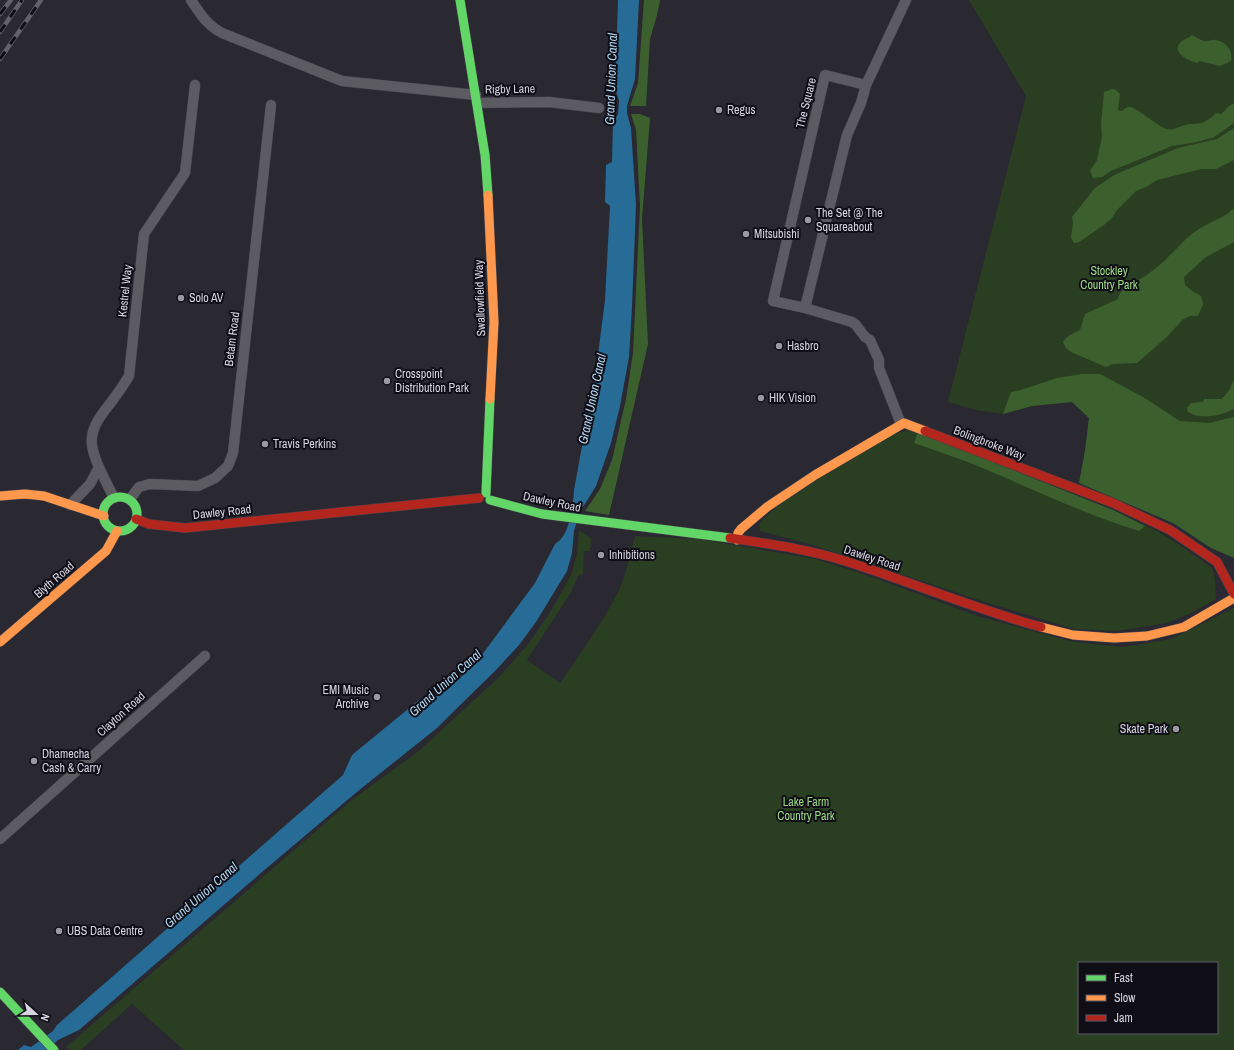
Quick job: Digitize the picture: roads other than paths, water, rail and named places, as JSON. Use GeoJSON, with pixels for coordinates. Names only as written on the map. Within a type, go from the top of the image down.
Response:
{"type":"FeatureCollection","features":[{"type":"Feature","properties":{"kind":"main road","name":"Rigby Lane"},"geometry":{"type":"LineString","coordinates":[[460,0],[477,99]]}},
{"type":"Feature","properties":{"kind":"main road","name":"Swallowfield Way"},"geometry":{"type":"LineString","coordinates":[[477,99],[484,155],[493,283],[494,322],[485,497]]}},
{"type":"Feature","properties":{"kind":"main road","name":"Bolingbroke Way"},"geometry":{"type":"LineString","coordinates":[[901,424],[904,423],[1113,503],[1170,530],[1218,562],[1234,594]]}},
{"type":"Feature","properties":{"kind":"main road"},"geometry":{"type":"LineString","coordinates":[[737,540],[738,533],[741,529],[767,507],[815,475],[901,424]]}},
{"type":"Feature","properties":{"kind":"main road"},"geometry":{"type":"LineString","coordinates":[[0,496],[49,497],[93,514],[104,516]]}},
{"type":"Feature","properties":{"kind":"main road"},"geometry":{"type":"LineString","coordinates":[[123,497],[130,499],[134,502],[137,508],[136,519],[132,526],[127,530],[117,531],[106,523],[104,509],[114,498],[123,497]]}},
{"type":"Feature","properties":{"kind":"main road","name":"Dawley Road"},"geometry":{"type":"LineString","coordinates":[[136,519],[149,524],[185,528],[485,497],[542,514],[560,517],[693,533],[796,548],[845,561],[1012,619],[1073,635],[1114,638],[1147,636],[1184,627],[1234,598]]}},
{"type":"Feature","properties":{"kind":"main road","name":"Blyth Road"},"geometry":{"type":"LineString","coordinates":[[0,642],[106,551],[117,531]]}},
{"type":"Feature","properties":{"kind":"main road"},"geometry":{"type":"LineString","coordinates":[[0,992],[54,1050]]}},
{"type":"Feature","properties":{"kind":"street"},"geometry":{"type":"LineString","coordinates":[[191,0],[211,27],[222,33],[342,81],[438,91],[477,99]]}},
{"type":"Feature","properties":{"kind":"street"},"geometry":{"type":"LineString","coordinates":[[805,308],[847,135],[861,103],[866,85],[906,0]]}},
{"type":"Feature","properties":{"kind":"street","name":"The Square"},"geometry":{"type":"LineString","coordinates":[[866,85],[825,76],[773,301],[805,308],[852,322],[860,329],[865,337],[864,343],[874,364],[879,368],[901,424]]}},
{"type":"Feature","properties":{"kind":"street","name":"Kestrel Way"},"geometry":{"type":"LineString","coordinates":[[114,498],[99,467],[91,438],[95,425],[117,395],[128,376],[144,234],[185,173],[195,85]]}},
{"type":"Feature","properties":{"kind":"street","name":"Rigby Lane"},"geometry":{"type":"LineString","coordinates":[[477,99],[549,102],[599,108]]}},
{"type":"Feature","properties":{"kind":"street","name":"Betam Road"},"geometry":{"type":"LineString","coordinates":[[130,499],[139,487],[150,484],[198,486],[215,478],[228,466],[233,453],[271,105]]}},
{"type":"Feature","properties":{"kind":"street"},"geometry":{"type":"LineString","coordinates":[[70,505],[90,484],[99,467]]}},
{"type":"Feature","properties":{"kind":"street","name":"Clayton Road"},"geometry":{"type":"LineString","coordinates":[[0,839],[205,656]]}},
{"type":"Feature","properties":{"kind":"water","name":"Grand Union Canal"},"geometry":{"type":"Polygon","coordinates":[[[618,0],[639,0],[635,79],[627,106],[627,113],[631,128],[636,205],[629,357],[620,406],[611,443],[596,486],[581,508],[574,531],[572,553],[567,571],[536,622],[519,645],[437,728],[358,791],[79,1030],[58,1040],[47,1050],[18,1050],[24,1045],[31,1047],[53,1031],[57,1025],[343,775],[352,755],[419,700],[437,696],[447,690],[476,663],[535,583],[555,544],[564,534],[572,512],[574,490],[596,370],[605,300],[610,206],[605,202],[606,165],[612,162],[613,123],[618,114],[619,101],[615,88],[618,0]]]}},
{"type":"Feature","properties":{"kind":"railway"},"geometry":{"type":"LineString","coordinates":[[0,14],[11,0]]}},
{"type":"Feature","properties":{"kind":"railway"},"geometry":{"type":"LineString","coordinates":[[0,32],[22,0]]}},
{"type":"Feature","properties":{"kind":"railway"},"geometry":{"type":"LineString","coordinates":[[0,59],[41,0]]}},
{"type":"Feature","properties":{"kind":"place","name":"Regus"},"geometry":{"type":"Point","coordinates":[719,110]}},
{"type":"Feature","properties":{"kind":"place","name":"The Set @ The Squareabout"},"geometry":{"type":"Point","coordinates":[808,220]}},
{"type":"Feature","properties":{"kind":"place","name":"Mitsubishi"},"geometry":{"type":"Point","coordinates":[746,234]}},
{"type":"Feature","properties":{"kind":"place","name":"Solo AV"},"geometry":{"type":"Point","coordinates":[181,298]}},
{"type":"Feature","properties":{"kind":"place","name":"Hasbro"},"geometry":{"type":"Point","coordinates":[779,346]}},
{"type":"Feature","properties":{"kind":"place","name":"Crosspoint Distribution Park"},"geometry":{"type":"Point","coordinates":[387,381]}},
{"type":"Feature","properties":{"kind":"place","name":"HIK Vision"},"geometry":{"type":"Point","coordinates":[761,398]}},
{"type":"Feature","properties":{"kind":"place","name":"Travis Perkins"},"geometry":{"type":"Point","coordinates":[265,444]}},
{"type":"Feature","properties":{"kind":"place","name":"Inhibitions"},"geometry":{"type":"Point","coordinates":[601,555]}},
{"type":"Feature","properties":{"kind":"place","name":"EMI Music Archive"},"geometry":{"type":"Point","coordinates":[377,697]}},
{"type":"Feature","properties":{"kind":"place","name":"Skate Park"},"geometry":{"type":"Point","coordinates":[1176,729]}},
{"type":"Feature","properties":{"kind":"place","name":"Dhamecha Cash & Carry"},"geometry":{"type":"Point","coordinates":[34,761]}},
{"type":"Feature","properties":{"kind":"place","name":"UBS Data Centre"},"geometry":{"type":"Point","coordinates":[59,931]}},
{"type":"Feature","properties":{"kind":"park label","name":"Stockley Country Park"},"geometry":{"type":"Point","coordinates":[1109,278]}},
{"type":"Feature","properties":{"kind":"park label","name":"Lake Farm Country Park"},"geometry":{"type":"Point","coordinates":[806,809]}}]}
